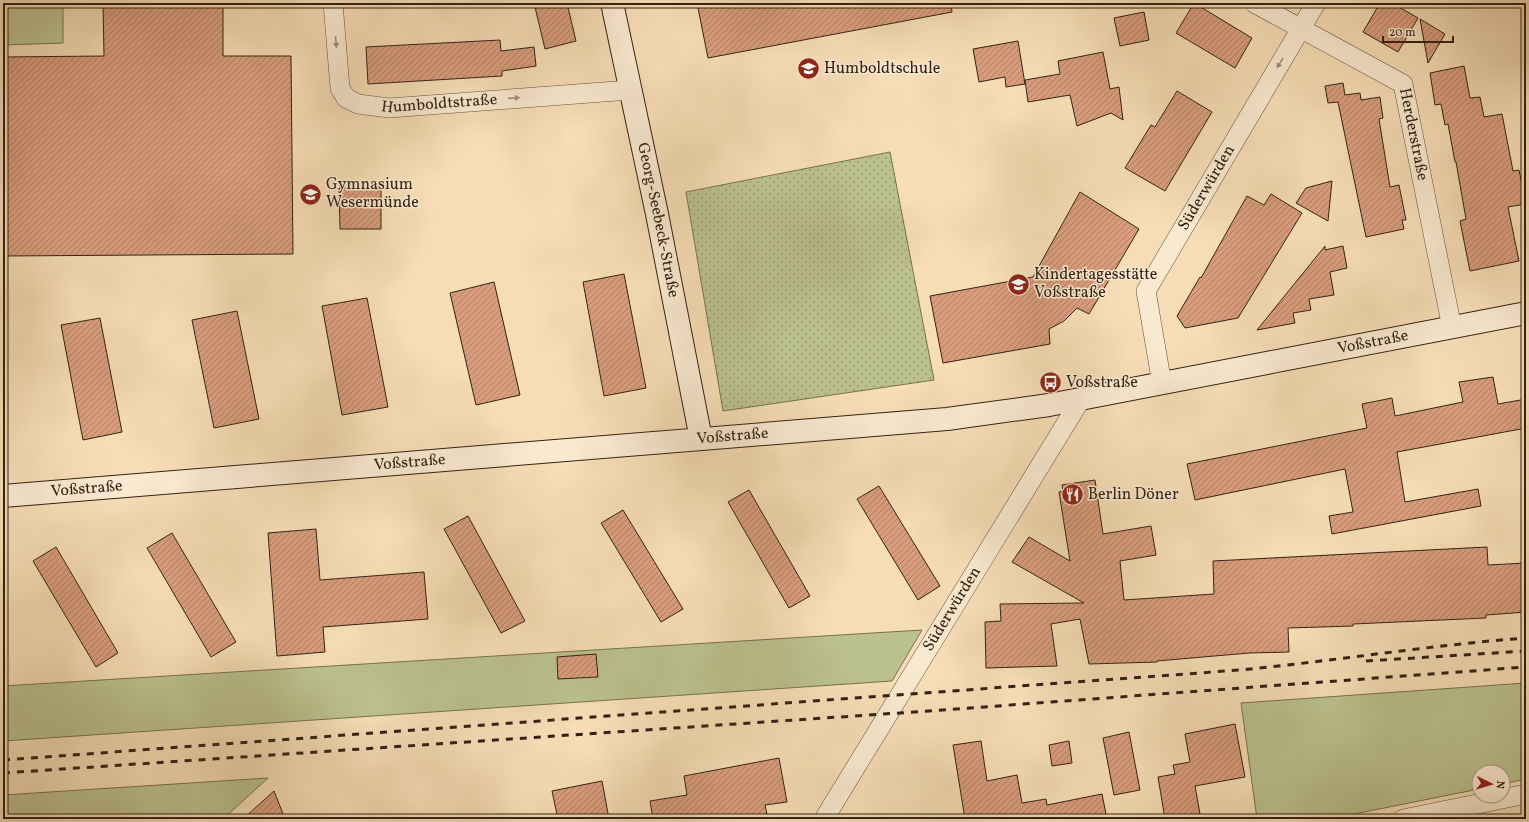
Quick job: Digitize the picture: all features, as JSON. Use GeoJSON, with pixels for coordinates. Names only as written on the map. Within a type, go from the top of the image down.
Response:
{"type":"FeatureCollection","features":[{"type":"Feature","properties":{"kind":"street","name":"Humboldtstraße"},"geometry":{"type":"LineString","coordinates":[[333,3],[340,88],[346,98],[358,104],[389,108],[630,90]]}},
{"type":"Feature","properties":{"kind":"street","name":"Georg-Seebeck-Straße"},"geometry":{"type":"LineString","coordinates":[[612,3],[701,439]]}},
{"type":"Feature","properties":{"kind":"street","name":"Herderstraße"},"geometry":{"type":"LineString","coordinates":[[1254,3],[1404,84],[1452,328]]}},
{"type":"Feature","properties":{"kind":"street","name":"Süderwürden"},"geometry":{"type":"LineString","coordinates":[[1162,384],[1146,291],[1316,3]]}},
{"type":"Feature","properties":{"kind":"street","name":"Voßstraße"},"geometry":{"type":"LineString","coordinates":[[3,496],[947,419],[1049,405],[1526,313]]}},
{"type":"Feature","properties":{"kind":"street","name":"Süderwürden"},"geometry":{"type":"LineString","coordinates":[[824,819],[1081,399]]}},
{"type":"Feature","properties":{"kind":"street"},"geometry":{"type":"LineString","coordinates":[[1403,819],[1526,794]]}},
{"type":"Feature","properties":{"kind":"green space"},"geometry":{"type":"Polygon","coordinates":[[[3,3],[63,3],[63,43],[3,45],[3,3]]]}},
{"type":"Feature","properties":{"kind":"green space"},"geometry":{"type":"Polygon","coordinates":[[[890,152],[934,380],[723,411],[686,192],[890,152]]]}},
{"type":"Feature","properties":{"kind":"green space"},"geometry":{"type":"Polygon","coordinates":[[[922,630],[892,681],[3,741],[3,686],[922,630]]]}},
{"type":"Feature","properties":{"kind":"green space"},"geometry":{"type":"Polygon","coordinates":[[[1526,683],[1526,779],[1511,782],[1511,764],[1471,764],[1471,791],[1329,819],[1257,819],[1241,703],[1526,683]]]}},
{"type":"Feature","properties":{"kind":"green space"},"geometry":{"type":"Polygon","coordinates":[[[268,778],[223,819],[3,819],[3,795],[268,778]]]}},
{"type":"Feature","properties":{"kind":"building"},"geometry":{"type":"Polygon","coordinates":[[[103,3],[223,3],[223,56],[291,56],[293,254],[3,256],[3,57],[104,56],[103,3]]]}},
{"type":"Feature","properties":{"kind":"building"},"geometry":{"type":"Polygon","coordinates":[[[534,3],[567,3],[576,41],[545,49],[534,3]]]}},
{"type":"Feature","properties":{"kind":"building"},"geometry":{"type":"Polygon","coordinates":[[[697,3],[951,3],[952,12],[708,58],[697,3]]]}},
{"type":"Feature","properties":{"kind":"building"},"geometry":{"type":"Polygon","coordinates":[[[1194,3],[1252,38],[1235,68],[1176,33],[1194,3]]]}},
{"type":"Feature","properties":{"kind":"building"},"geometry":{"type":"Polygon","coordinates":[[[1380,3],[1392,3],[1418,18],[1398,52],[1363,32],[1380,3]]]}},
{"type":"Feature","properties":{"kind":"building"},"geometry":{"type":"Polygon","coordinates":[[[1144,12],[1149,40],[1120,46],[1114,18],[1144,12]]]}},
{"type":"Feature","properties":{"kind":"building"},"geometry":{"type":"Polygon","coordinates":[[[1420,19],[1445,34],[1428,63],[1420,19]]]}},
{"type":"Feature","properties":{"kind":"building"},"geometry":{"type":"Polygon","coordinates":[[[500,40],[501,51],[534,47],[536,66],[502,71],[502,76],[368,84],[366,47],[500,40]]]}},
{"type":"Feature","properties":{"kind":"building"},"geometry":{"type":"Polygon","coordinates":[[[1018,41],[1025,84],[1006,87],[1005,77],[979,82],[973,49],[1018,41]]]}},
{"type":"Feature","properties":{"kind":"building"},"geometry":{"type":"Polygon","coordinates":[[[1103,52],[1110,89],[1119,87],[1123,120],[1111,113],[1077,126],[1070,95],[1028,102],[1025,80],[1060,74],[1058,61],[1103,52]]]}},
{"type":"Feature","properties":{"kind":"building"},"geometry":{"type":"Polygon","coordinates":[[[1464,66],[1470,98],[1480,97],[1484,117],[1502,114],[1513,171],[1519,170],[1526,204],[1508,207],[1519,261],[1470,271],[1460,221],[1466,219],[1456,162],[1448,124],[1445,125],[1441,104],[1435,105],[1430,73],[1464,66]]]}},
{"type":"Feature","properties":{"kind":"building"},"geometry":{"type":"Polygon","coordinates":[[[1343,83],[1345,95],[1360,93],[1361,100],[1380,97],[1383,118],[1379,119],[1390,187],[1399,185],[1406,220],[1402,220],[1404,229],[1366,237],[1338,102],[1328,103],[1325,86],[1343,83]]]}},
{"type":"Feature","properties":{"kind":"building"},"geometry":{"type":"Polygon","coordinates":[[[1177,91],[1212,112],[1165,191],[1125,168],[1151,125],[1155,127],[1177,91]]]}},
{"type":"Feature","properties":{"kind":"building"},"geometry":{"type":"Polygon","coordinates":[[[1332,181],[1328,221],[1296,203],[1306,188],[1332,181]]]}},
{"type":"Feature","properties":{"kind":"building"},"geometry":{"type":"Polygon","coordinates":[[[381,187],[381,229],[340,229],[339,188],[381,187]]]}},
{"type":"Feature","properties":{"kind":"building"},"geometry":{"type":"Polygon","coordinates":[[[1080,192],[1139,229],[1089,314],[1077,308],[1064,321],[1049,329],[1050,344],[943,363],[930,296],[1033,277],[1080,192]]]}},
{"type":"Feature","properties":{"kind":"building"},"geometry":{"type":"Polygon","coordinates":[[[1271,194],[1302,213],[1238,318],[1185,328],[1177,316],[1200,277],[1201,278],[1247,196],[1264,205],[1271,194]]]}},
{"type":"Feature","properties":{"kind":"building"},"geometry":{"type":"Polygon","coordinates":[[[1325,246],[1325,250],[1343,246],[1347,268],[1330,272],[1334,295],[1309,299],[1311,310],[1293,313],[1295,323],[1257,330],[1325,246]]]}},
{"type":"Feature","properties":{"kind":"building"},"geometry":{"type":"Polygon","coordinates":[[[624,274],[646,388],[604,396],[583,282],[624,274]]]}},
{"type":"Feature","properties":{"kind":"building"},"geometry":{"type":"Polygon","coordinates":[[[494,282],[520,395],[476,405],[450,293],[494,282]]]}},
{"type":"Feature","properties":{"kind":"building"},"geometry":{"type":"Polygon","coordinates":[[[367,298],[388,407],[342,415],[322,306],[367,298]]]}},
{"type":"Feature","properties":{"kind":"building"},"geometry":{"type":"Polygon","coordinates":[[[237,311],[259,419],[214,428],[192,320],[237,311]]]}},
{"type":"Feature","properties":{"kind":"building"},"geometry":{"type":"Polygon","coordinates":[[[100,318],[122,432],[83,440],[61,325],[100,318]]]}},
{"type":"Feature","properties":{"kind":"building"},"geometry":{"type":"Polygon","coordinates":[[[1493,377],[1498,404],[1526,399],[1526,428],[1397,452],[1405,502],[1478,489],[1481,506],[1332,534],[1329,516],[1353,512],[1345,469],[1195,500],[1187,464],[1367,428],[1362,404],[1392,398],[1395,416],[1463,402],[1459,382],[1493,377]]]}},
{"type":"Feature","properties":{"kind":"building"},"geometry":{"type":"Polygon","coordinates":[[[1095,480],[1103,534],[1151,526],[1156,555],[1120,561],[1124,600],[1214,594],[1213,561],[1487,547],[1488,565],[1526,563],[1526,612],[1486,615],[1486,618],[1353,624],[1353,626],[1288,628],[1289,652],[1249,653],[1157,662],[1089,664],[1080,619],[1051,624],[1057,666],[986,668],[985,622],[1001,621],[1000,604],[1084,603],[1012,562],[1029,537],[1070,561],[1059,492],[1063,491],[1062,485],[1095,480]]]}},
{"type":"Feature","properties":{"kind":"building"},"geometry":{"type":"Polygon","coordinates":[[[879,486],[940,586],[918,600],[857,499],[879,486]]]}},
{"type":"Feature","properties":{"kind":"building"},"geometry":{"type":"Polygon","coordinates":[[[749,490],[810,596],[789,608],[728,502],[749,490]]]}},
{"type":"Feature","properties":{"kind":"building"},"geometry":{"type":"Polygon","coordinates":[[[623,510],[683,609],[661,622],[601,523],[623,510]]]}},
{"type":"Feature","properties":{"kind":"building"},"geometry":{"type":"Polygon","coordinates":[[[468,516],[525,621],[501,633],[444,529],[468,516]]]}},
{"type":"Feature","properties":{"kind":"building"},"geometry":{"type":"Polygon","coordinates":[[[316,529],[320,580],[424,572],[428,619],[323,627],[325,652],[277,656],[268,533],[316,529]]]}},
{"type":"Feature","properties":{"kind":"building"},"geometry":{"type":"Polygon","coordinates":[[[172,533],[236,642],[211,657],[147,548],[172,533]]]}},
{"type":"Feature","properties":{"kind":"building"},"geometry":{"type":"Polygon","coordinates":[[[56,547],[118,653],[96,667],[33,561],[56,547]]]}},
{"type":"Feature","properties":{"kind":"building"},"geometry":{"type":"Polygon","coordinates":[[[596,654],[598,677],[558,679],[557,657],[596,654]]]}},
{"type":"Feature","properties":{"kind":"building"},"geometry":{"type":"Polygon","coordinates":[[[1235,724],[1245,777],[1195,786],[1200,814],[1175,819],[1165,819],[1158,777],[1175,774],[1173,765],[1190,762],[1185,734],[1235,724]]]}},
{"type":"Feature","properties":{"kind":"building"},"geometry":{"type":"Polygon","coordinates":[[[1129,732],[1140,790],[1114,795],[1103,738],[1129,732]]]}},
{"type":"Feature","properties":{"kind":"building"},"geometry":{"type":"Polygon","coordinates":[[[981,741],[987,781],[1017,775],[1022,803],[1046,799],[1047,805],[1102,794],[1107,819],[965,819],[953,745],[981,741]]]}},
{"type":"Feature","properties":{"kind":"building"},"geometry":{"type":"Polygon","coordinates":[[[1069,741],[1072,763],[1052,766],[1049,745],[1069,741]]]}},
{"type":"Feature","properties":{"kind":"building"},"geometry":{"type":"Polygon","coordinates":[[[779,758],[787,802],[765,805],[768,819],[653,819],[650,801],[687,795],[684,776],[779,758]]]}},
{"type":"Feature","properties":{"kind":"building"},"geometry":{"type":"Polygon","coordinates":[[[602,781],[609,819],[558,819],[552,791],[602,781]]]}},
{"type":"Feature","properties":{"kind":"building"},"geometry":{"type":"Polygon","coordinates":[[[274,791],[285,819],[243,819],[274,791]]]}},
{"type":"Feature","properties":{"kind":"railway"},"geometry":{"type":"LineString","coordinates":[[3,760],[1240,670],[1526,638]]}},
{"type":"Feature","properties":{"kind":"railway"},"geometry":{"type":"LineString","coordinates":[[1366,661],[1526,651]]}},
{"type":"Feature","properties":{"kind":"railway"},"geometry":{"type":"LineString","coordinates":[[3,773],[929,711],[1526,667]]}},
{"type":"Feature","properties":{"kind":"place","name":"Humboldtschule"},"geometry":{"type":"Point","coordinates":[809,69]}},
{"type":"Feature","properties":{"kind":"place","name":"Gymnasium Wesermünde"},"geometry":{"type":"Point","coordinates":[310,194]}},
{"type":"Feature","properties":{"kind":"place","name":"Kindertagesstätte Voßstraße"},"geometry":{"type":"Point","coordinates":[1018,284]}},
{"type":"Feature","properties":{"kind":"place","name":"Voßstraße"},"geometry":{"type":"Point","coordinates":[1050,383]}},
{"type":"Feature","properties":{"kind":"place","name":"Berlin Döner"},"geometry":{"type":"Point","coordinates":[1072,495]}}]}
